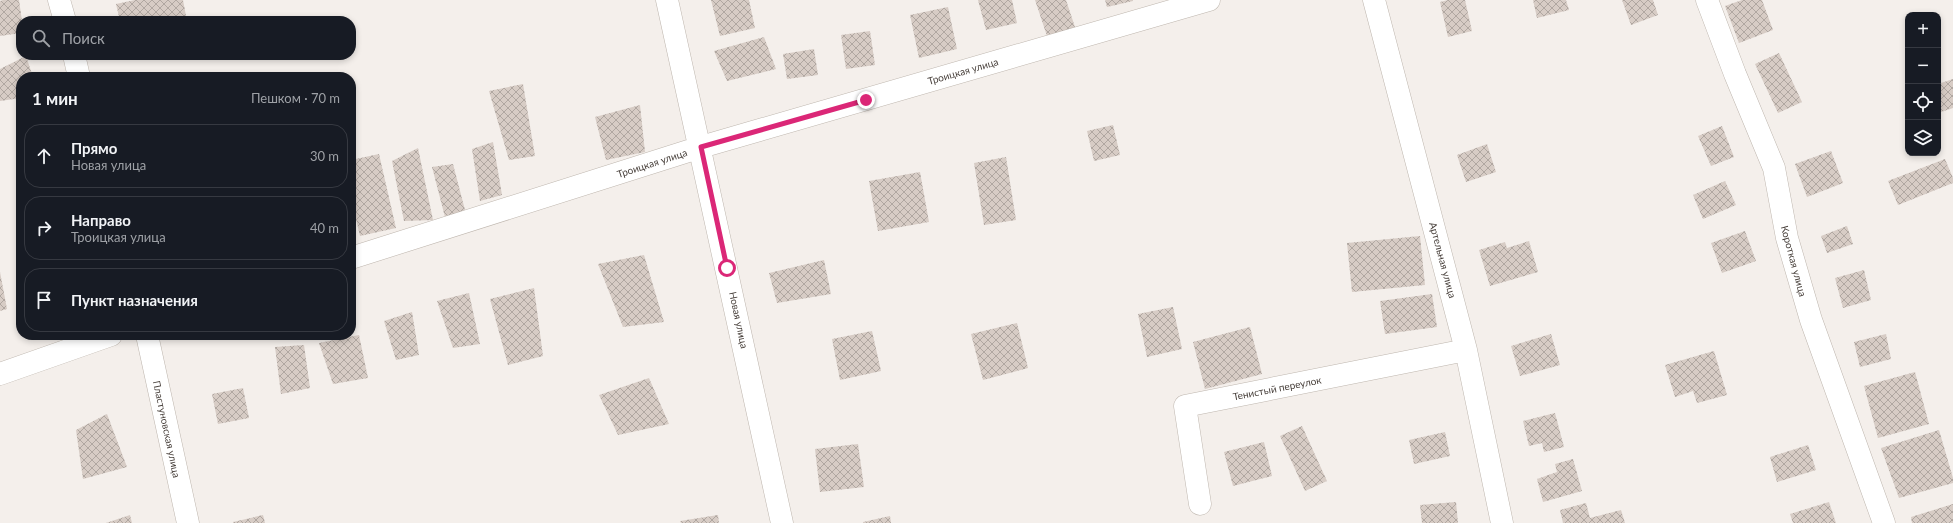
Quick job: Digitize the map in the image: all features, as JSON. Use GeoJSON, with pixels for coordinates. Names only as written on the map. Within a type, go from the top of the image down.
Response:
{"type":"FeatureCollection","features":[{"type":"Feature","properties":{"kind":"street"},"geometry":{"type":"LineString","coordinates":[[59,0],[64,16]]}},
{"type":"Feature","properties":{"kind":"street","name":"Новая улица"},"geometry":{"type":"LineString","coordinates":[[668,0],[782,523]]}},
{"type":"Feature","properties":{"kind":"street","name":"Троицкая улица"},"geometry":{"type":"LineString","coordinates":[[356,256],[701,147],[1209,0]]}},
{"type":"Feature","properties":{"kind":"street","name":"Артельная улица"},"geometry":{"type":"LineString","coordinates":[[1374,0],[1466,350],[1502,523]]}},
{"type":"Feature","properties":{"kind":"street","name":"Короткая улица"},"geometry":{"type":"LineString","coordinates":[[1707,0],[1735,74],[1774,168],[1787,238],[1811,320],[1884,523]]}},
{"type":"Feature","properties":{"kind":"street"},"geometry":{"type":"LineString","coordinates":[[75,60],[78,72]]}},
{"type":"Feature","properties":{"kind":"street"},"geometry":{"type":"LineString","coordinates":[[0,374],[97,340]]}},
{"type":"Feature","properties":{"kind":"street","name":"Пластуновская улица"},"geometry":{"type":"LineString","coordinates":[[148,340],[188,523]]}},
{"type":"Feature","properties":{"kind":"street","name":"Тенистый переулок"},"geometry":{"type":"LineString","coordinates":[[1200,504],[1185,406],[1466,350]]}},
{"type":"Feature","properties":{"kind":"building"},"geometry":{"type":"Polygon","coordinates":[[[19,0],[21,16],[16,16],[16,34],[0,36],[0,1],[19,0]]]}},
{"type":"Feature","properties":{"kind":"building"},"geometry":{"type":"Polygon","coordinates":[[[135,0],[183,0],[186,16],[119,16],[116,4],[135,0]]]}},
{"type":"Feature","properties":{"kind":"building"},"geometry":{"type":"Polygon","coordinates":[[[711,0],[749,0],[755,28],[720,36],[711,0]]]}},
{"type":"Feature","properties":{"kind":"building"},"geometry":{"type":"Polygon","coordinates":[[[978,0],[1012,0],[1017,23],[986,30],[978,0]]]}},
{"type":"Feature","properties":{"kind":"building"},"geometry":{"type":"Polygon","coordinates":[[[1035,0],[1066,0],[1076,30],[1048,39],[1035,0]]]}},
{"type":"Feature","properties":{"kind":"building"},"geometry":{"type":"Polygon","coordinates":[[[1105,0],[1133,0],[1133,1],[1107,7],[1105,0]]]}},
{"type":"Feature","properties":{"kind":"building"},"geometry":{"type":"Polygon","coordinates":[[[1448,0],[1465,0],[1472,31],[1448,37],[1440,2],[1448,0]]]}},
{"type":"Feature","properties":{"kind":"building"},"geometry":{"type":"Polygon","coordinates":[[[1533,0],[1566,0],[1569,10],[1537,18],[1533,0]]]}},
{"type":"Feature","properties":{"kind":"building"},"geometry":{"type":"Polygon","coordinates":[[[1622,0],[1653,0],[1658,15],[1631,25],[1622,0]]]}},
{"type":"Feature","properties":{"kind":"building"},"geometry":{"type":"Polygon","coordinates":[[[1742,0],[1762,0],[1773,30],[1739,43],[1725,6],[1742,0]]]}},
{"type":"Feature","properties":{"kind":"building"},"geometry":{"type":"Polygon","coordinates":[[[948,7],[957,49],[919,58],[910,15],[948,7]]]}},
{"type":"Feature","properties":{"kind":"building"},"geometry":{"type":"Polygon","coordinates":[[[870,31],[875,65],[846,69],[841,35],[870,31]]]}},
{"type":"Feature","properties":{"kind":"building"},"geometry":{"type":"Polygon","coordinates":[[[764,37],[776,69],[727,81],[714,51],[764,37]]]}},
{"type":"Feature","properties":{"kind":"building"},"geometry":{"type":"Polygon","coordinates":[[[814,49],[818,75],[787,79],[783,54],[814,49]]]}},
{"type":"Feature","properties":{"kind":"building"},"geometry":{"type":"Polygon","coordinates":[[[1779,53],[1802,102],[1778,113],[1755,64],[1779,53]]]}},
{"type":"Feature","properties":{"kind":"building"},"geometry":{"type":"Polygon","coordinates":[[[18,60],[27,60],[31,72],[16,72],[16,99],[0,101],[0,69],[18,60]]]}},
{"type":"Feature","properties":{"kind":"building"},"geometry":{"type":"Polygon","coordinates":[[[1953,79],[1953,108],[1941,112],[1941,84],[1953,79]]]}},
{"type":"Feature","properties":{"kind":"building"},"geometry":{"type":"Polygon","coordinates":[[[523,84],[535,156],[509,160],[489,91],[523,84]]]}},
{"type":"Feature","properties":{"kind":"building"},"geometry":{"type":"Polygon","coordinates":[[[640,105],[645,152],[606,160],[595,117],[640,105]]]}},
{"type":"Feature","properties":{"kind":"building"},"geometry":{"type":"Polygon","coordinates":[[[1113,125],[1120,155],[1094,161],[1087,131],[1113,125]]]}},
{"type":"Feature","properties":{"kind":"building"},"geometry":{"type":"Polygon","coordinates":[[[1722,126],[1734,157],[1711,166],[1698,136],[1722,126]]]}},
{"type":"Feature","properties":{"kind":"building"},"geometry":{"type":"Polygon","coordinates":[[[493,142],[502,195],[480,201],[472,149],[493,142]]]}},
{"type":"Feature","properties":{"kind":"building"},"geometry":{"type":"Polygon","coordinates":[[[1487,144],[1496,172],[1466,182],[1457,155],[1487,144]]]}},
{"type":"Feature","properties":{"kind":"building"},"geometry":{"type":"Polygon","coordinates":[[[418,148],[433,220],[404,221],[392,161],[418,148]]]}},
{"type":"Feature","properties":{"kind":"building"},"geometry":{"type":"Polygon","coordinates":[[[1831,151],[1843,183],[1807,197],[1795,164],[1831,151]]]}},
{"type":"Feature","properties":{"kind":"building"},"geometry":{"type":"Polygon","coordinates":[[[379,154],[396,228],[360,236],[356,219],[356,159],[379,154]]]}},
{"type":"Feature","properties":{"kind":"building"},"geometry":{"type":"Polygon","coordinates":[[[1006,157],[1016,220],[984,225],[974,163],[1006,157]]]}},
{"type":"Feature","properties":{"kind":"building"},"geometry":{"type":"Polygon","coordinates":[[[1945,159],[1953,178],[1953,183],[1898,205],[1888,181],[1945,159]]]}},
{"type":"Feature","properties":{"kind":"building"},"geometry":{"type":"Polygon","coordinates":[[[453,164],[465,210],[446,221],[432,167],[453,164]]]}},
{"type":"Feature","properties":{"kind":"building"},"geometry":{"type":"Polygon","coordinates":[[[920,172],[929,222],[878,231],[869,181],[920,172]]]}},
{"type":"Feature","properties":{"kind":"building"},"geometry":{"type":"Polygon","coordinates":[[[1725,181],[1736,205],[1703,219],[1693,195],[1725,181]]]}},
{"type":"Feature","properties":{"kind":"building"},"geometry":{"type":"Polygon","coordinates":[[[1847,226],[1853,244],[1827,253],[1821,236],[1847,226]]]}},
{"type":"Feature","properties":{"kind":"building"},"geometry":{"type":"Polygon","coordinates":[[[1745,231],[1756,261],[1722,273],[1711,243],[1745,231]]]}},
{"type":"Feature","properties":{"kind":"building"},"geometry":{"type":"Polygon","coordinates":[[[1420,236],[1425,285],[1352,292],[1347,243],[1420,236]]]}},
{"type":"Feature","properties":{"kind":"building"},"geometry":{"type":"Polygon","coordinates":[[[1529,241],[1538,272],[1490,286],[1479,250],[1505,242],[1507,248],[1529,241]]]}},
{"type":"Feature","properties":{"kind":"building"},"geometry":{"type":"Polygon","coordinates":[[[644,255],[664,322],[623,327],[598,264],[644,255]]]}},
{"type":"Feature","properties":{"kind":"building"},"geometry":{"type":"Polygon","coordinates":[[[824,260],[831,294],[777,303],[769,273],[824,260]]]}},
{"type":"Feature","properties":{"kind":"building"},"geometry":{"type":"Polygon","coordinates":[[[1864,270],[1871,300],[1843,308],[1835,278],[1864,270]]]}},
{"type":"Feature","properties":{"kind":"building"},"geometry":{"type":"Polygon","coordinates":[[[0,272],[7,309],[0,311],[0,272]]]}},
{"type":"Feature","properties":{"kind":"building"},"geometry":{"type":"Polygon","coordinates":[[[534,288],[543,356],[508,365],[490,299],[534,288]]]}},
{"type":"Feature","properties":{"kind":"building"},"geometry":{"type":"Polygon","coordinates":[[[469,293],[480,344],[453,348],[437,301],[469,293]]]}},
{"type":"Feature","properties":{"kind":"building"},"geometry":{"type":"Polygon","coordinates":[[[1432,294],[1437,327],[1385,334],[1380,301],[1432,294]]]}},
{"type":"Feature","properties":{"kind":"building"},"geometry":{"type":"Polygon","coordinates":[[[1173,307],[1182,349],[1147,357],[1138,314],[1173,307]]]}},
{"type":"Feature","properties":{"kind":"building"},"geometry":{"type":"Polygon","coordinates":[[[412,312],[419,355],[396,360],[384,321],[412,312]]]}},
{"type":"Feature","properties":{"kind":"building"},"geometry":{"type":"Polygon","coordinates":[[[1017,323],[1028,368],[983,380],[971,334],[1017,323]]]}},
{"type":"Feature","properties":{"kind":"building"},"geometry":{"type":"Polygon","coordinates":[[[1250,327],[1262,374],[1205,389],[1193,342],[1250,327]]]}},
{"type":"Feature","properties":{"kind":"building"},"geometry":{"type":"Polygon","coordinates":[[[872,331],[881,371],[840,380],[832,339],[872,331]]]}},
{"type":"Feature","properties":{"kind":"building"},"geometry":{"type":"Polygon","coordinates":[[[1551,334],[1560,365],[1520,376],[1511,346],[1551,334]]]}},
{"type":"Feature","properties":{"kind":"building"},"geometry":{"type":"Polygon","coordinates":[[[1886,334],[1891,359],[1860,367],[1854,342],[1886,334]]]}},
{"type":"Feature","properties":{"kind":"building"},"geometry":{"type":"Polygon","coordinates":[[[359,335],[368,378],[333,384],[319,343],[334,340],[356,340],[356,336],[359,335]]]}},
{"type":"Feature","properties":{"kind":"building"},"geometry":{"type":"Polygon","coordinates":[[[304,345],[310,388],[281,394],[275,347],[304,345]]]}},
{"type":"Feature","properties":{"kind":"building"},"geometry":{"type":"Polygon","coordinates":[[[1714,351],[1727,395],[1697,403],[1693,391],[1675,397],[1665,365],[1714,351]]]}},
{"type":"Feature","properties":{"kind":"building"},"geometry":{"type":"Polygon","coordinates":[[[1915,372],[1929,424],[1878,438],[1864,386],[1915,372]]]}},
{"type":"Feature","properties":{"kind":"building"},"geometry":{"type":"Polygon","coordinates":[[[649,378],[669,424],[618,435],[599,395],[649,378]]]}},
{"type":"Feature","properties":{"kind":"building"},"geometry":{"type":"Polygon","coordinates":[[[243,388],[249,418],[218,424],[212,394],[243,388]]]}},
{"type":"Feature","properties":{"kind":"building"},"geometry":{"type":"Polygon","coordinates":[[[1555,413],[1564,447],[1544,452],[1542,443],[1529,446],[1523,421],[1555,413]]]}},
{"type":"Feature","properties":{"kind":"building"},"geometry":{"type":"Polygon","coordinates":[[[107,414],[127,467],[83,479],[76,430],[107,414]]]}},
{"type":"Feature","properties":{"kind":"building"},"geometry":{"type":"Polygon","coordinates":[[[1302,426],[1327,481],[1305,491],[1280,436],[1302,426]]]}},
{"type":"Feature","properties":{"kind":"building"},"geometry":{"type":"Polygon","coordinates":[[[1939,430],[1953,478],[1953,483],[1899,498],[1881,448],[1939,430]]]}},
{"type":"Feature","properties":{"kind":"building"},"geometry":{"type":"Polygon","coordinates":[[[1445,432],[1450,456],[1414,464],[1409,440],[1445,432]]]}},
{"type":"Feature","properties":{"kind":"building"},"geometry":{"type":"Polygon","coordinates":[[[1264,442],[1272,476],[1233,486],[1224,452],[1264,442]]]}},
{"type":"Feature","properties":{"kind":"building"},"geometry":{"type":"Polygon","coordinates":[[[858,444],[864,487],[820,492],[815,449],[858,444]]]}},
{"type":"Feature","properties":{"kind":"building"},"geometry":{"type":"Polygon","coordinates":[[[1808,445],[1816,470],[1777,482],[1770,457],[1808,445]]]}},
{"type":"Feature","properties":{"kind":"building"},"geometry":{"type":"Polygon","coordinates":[[[1573,459],[1582,491],[1543,502],[1537,479],[1557,472],[1555,464],[1573,459]]]}},
{"type":"Feature","properties":{"kind":"building"},"geometry":{"type":"Polygon","coordinates":[[[1456,502],[1458,523],[1422,523],[1420,505],[1456,502]]]}},
{"type":"Feature","properties":{"kind":"building"},"geometry":{"type":"Polygon","coordinates":[[[1829,502],[1836,523],[1793,523],[1790,514],[1829,502]]]}},
{"type":"Feature","properties":{"kind":"building"},"geometry":{"type":"Polygon","coordinates":[[[1586,503],[1590,518],[1621,510],[1625,523],[1563,523],[1560,510],[1586,503]]]}},
{"type":"Feature","properties":{"kind":"building"},"geometry":{"type":"Polygon","coordinates":[[[1953,504],[1953,523],[1912,523],[1911,517],[1953,504]]]}},
{"type":"Feature","properties":{"kind":"building"},"geometry":{"type":"Polygon","coordinates":[[[130,515],[132,523],[106,523],[130,515]]]}},
{"type":"Feature","properties":{"kind":"building"},"geometry":{"type":"Polygon","coordinates":[[[263,515],[265,523],[233,523],[233,522],[263,515]]]}},
{"type":"Feature","properties":{"kind":"building"},"geometry":{"type":"Polygon","coordinates":[[[718,515],[719,523],[681,523],[680,521],[718,515]]]}},
{"type":"Feature","properties":{"kind":"building"},"geometry":{"type":"Polygon","coordinates":[[[890,516],[891,523],[863,523],[863,522],[890,516]]]}},
{"type":"Feature","properties":{"kind":"route"},"geometry":{"type":"LineString","coordinates":[[727,268],[701,147],[866,100]]}}]}
